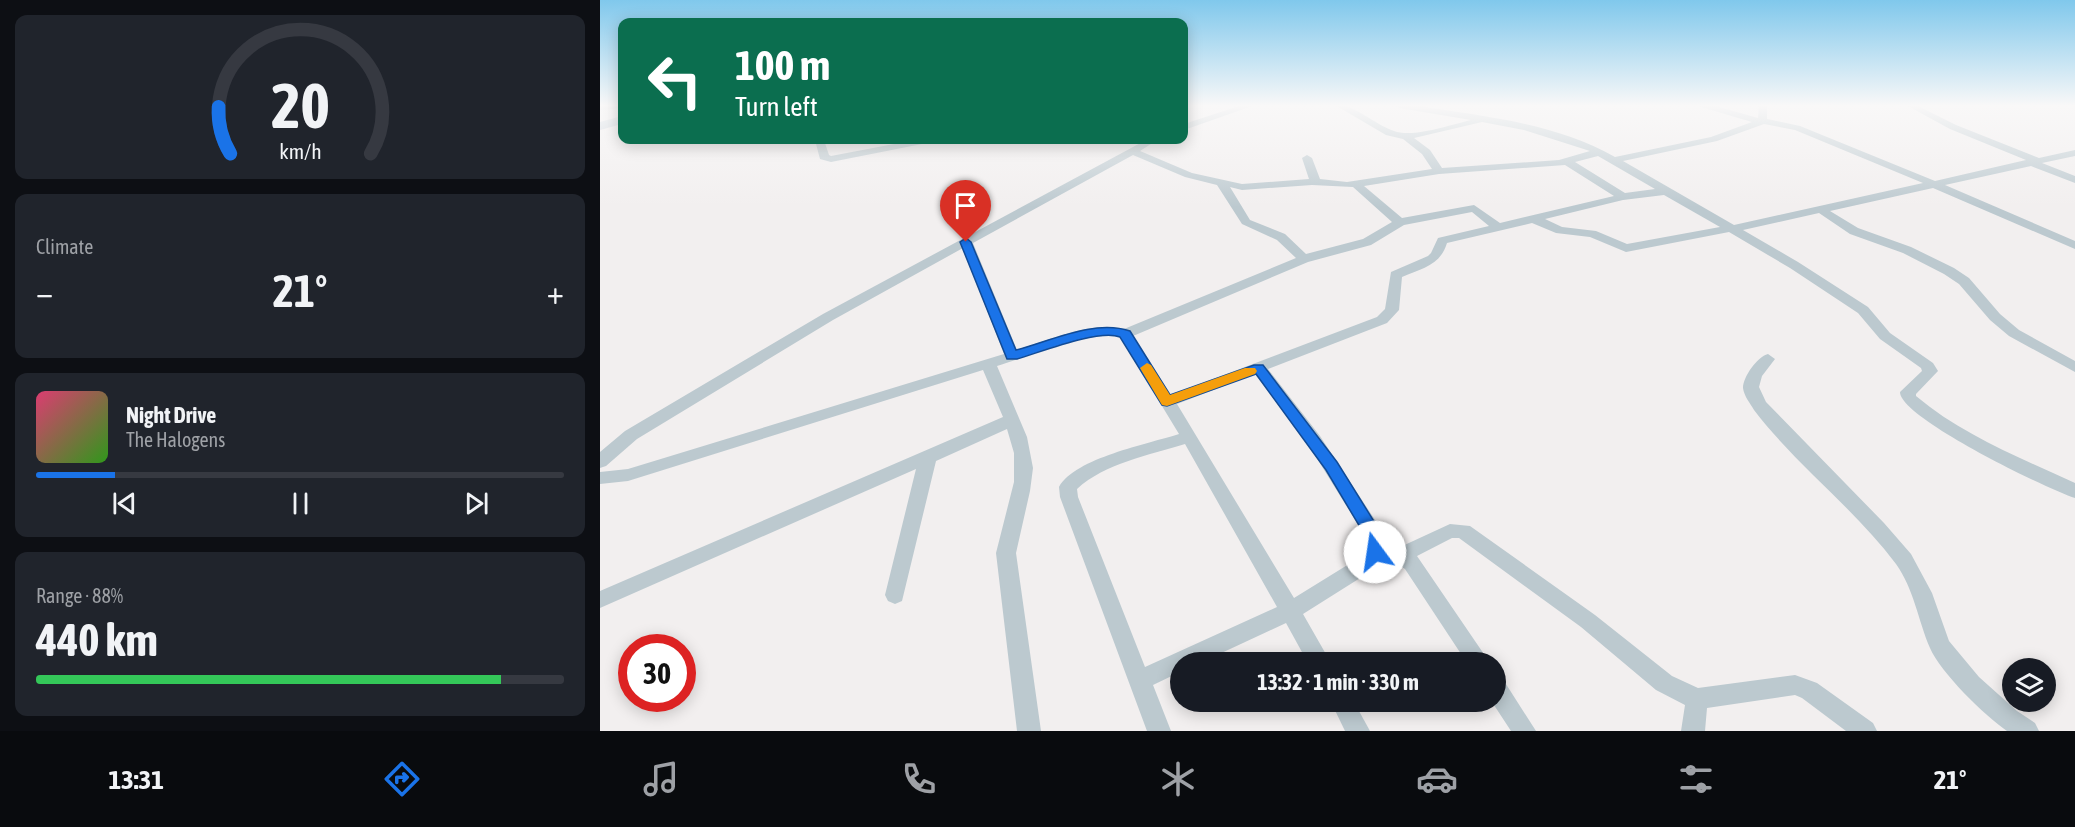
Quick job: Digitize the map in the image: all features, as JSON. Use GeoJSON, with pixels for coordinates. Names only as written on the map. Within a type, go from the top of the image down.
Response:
{"type":"FeatureCollection","features":[{"type":"Feature","properties":{"kind":"street"},"geometry":{"type":"LineString","coordinates":[[1409,139],[1426,152],[1438,171]]}},
{"type":"Feature","properties":{"kind":"street"},"geometry":{"type":"LineString","coordinates":[[1564,139],[1615,160],[1794,265],[1863,310],[1886,336],[1928,366],[1930,371],[1928,374],[1908,392],[1908,398],[1923,411],[1993,453],[2075,490]]}},
{"type":"Feature","properties":{"kind":"street"},"geometry":{"type":"LineString","coordinates":[[1615,160],[1713,139]]}},
{"type":"Feature","properties":{"kind":"street"},"geometry":{"type":"LineString","coordinates":[[1824,139],[1933,183],[2075,245]]}},
{"type":"Feature","properties":{"kind":"street"},"geometry":{"type":"LineString","coordinates":[[1981,139],[2075,180]]}},
{"type":"Feature","properties":{"kind":"street"},"geometry":{"type":"LineString","coordinates":[[821,144],[824,157],[831,159],[907,144]]}},
{"type":"Feature","properties":{"kind":"street"},"geometry":{"type":"LineString","coordinates":[[600,462],[617,445],[632,435],[828,316],[1143,144]]}},
{"type":"Feature","properties":{"kind":"street"},"geometry":{"type":"LineString","coordinates":[[1130,150],[1180,172],[1242,188],[1316,182],[1340,186],[1438,171],[1566,161],[1599,152]]}},
{"type":"Feature","properties":{"kind":"street"},"geometry":{"type":"LineString","coordinates":[[1534,219],[1560,230],[1592,234],[1626,248],[1730,229],[2075,153]]}},
{"type":"Feature","properties":{"kind":"street"},"geometry":{"type":"LineString","coordinates":[[1306,158],[1316,182]]}},
{"type":"Feature","properties":{"kind":"street"},"geometry":{"type":"LineString","coordinates":[[1566,161],[1623,197]]}},
{"type":"Feature","properties":{"kind":"street"},"geometry":{"type":"LineString","coordinates":[[1222,184],[1246,222],[1281,237],[1304,259]]}},
{"type":"Feature","properties":{"kind":"street"},"geometry":{"type":"LineString","coordinates":[[1356,184],[1400,222]]}},
{"type":"Feature","properties":{"kind":"street"},"geometry":{"type":"LineString","coordinates":[[1167,402],[1382,320],[1392,310],[1396,275],[1432,259],[1437,255],[1442,241],[1623,197],[1666,191]]}},
{"type":"Feature","properties":{"kind":"street"},"geometry":{"type":"LineString","coordinates":[[600,478],[628,475],[988,363],[1098,332],[1107,330],[1125,334],[1304,259],[1367,242],[1400,222],[1474,208],[1497,227]]}},
{"type":"Feature","properties":{"kind":"street"},"geometry":{"type":"LineString","coordinates":[[1820,209],[1854,231],[1907,250],[1949,271],[1973,290],[1995,317],[2014,333],[2075,367]]}},
{"type":"Feature","properties":{"kind":"street"},"geometry":{"type":"LineString","coordinates":[[966,242],[1012,356]]}},
{"type":"Feature","properties":{"kind":"street"},"geometry":{"type":"LineString","coordinates":[[1125,334],[1189,437],[1314,652]]}},
{"type":"Feature","properties":{"kind":"street"},"geometry":{"type":"LineString","coordinates":[[1768,359],[1752,378],[1751,394],[1767,415],[1877,528],[1904,560],[1922,593],[1941,646],[1965,676],[2009,719],[2026,731]]}},
{"type":"Feature","properties":{"kind":"street"},"geometry":{"type":"LineString","coordinates":[[988,363],[1020,439],[1024,480],[1007,533],[1006,553],[1029,731]]}},
{"type":"Feature","properties":{"kind":"street"},"geometry":{"type":"LineString","coordinates":[[1140,680],[1290,611],[1369,562],[1375,552],[1374,536],[1331,466],[1258,368]]}},
{"type":"Feature","properties":{"kind":"street"},"geometry":{"type":"LineString","coordinates":[[601,600],[1012,420]]}},
{"type":"Feature","properties":{"kind":"street"},"geometry":{"type":"LineString","coordinates":[[1159,731],[1069,497],[1068,487],[1074,479],[1091,470],[1189,437]]}},
{"type":"Feature","properties":{"kind":"street"},"geometry":{"type":"LineString","coordinates":[[895,595],[928,456]]}},
{"type":"Feature","properties":{"kind":"street"},"geometry":{"type":"LineString","coordinates":[[1401,556],[1450,531],[1463,531],[1588,621],[1654,676],[1698,699],[1795,685],[1809,690],[1865,731]]}},
{"type":"Feature","properties":{"kind":"street"},"geometry":{"type":"LineString","coordinates":[[1375,552],[1401,556],[1412,563],[1472,652]]}},
{"type":"Feature","properties":{"kind":"street"},"geometry":{"type":"LineString","coordinates":[[1693,731],[1698,699]]}},
{"type":"Feature","properties":{"kind":"street"},"geometry":{"type":"LineString","coordinates":[[1506,703],[1524,731]]}},
{"type":"Feature","properties":{"kind":"street"},"geometry":{"type":"LineString","coordinates":[[1348,712],[1358,731]]}},
{"type":"Feature","properties":{"kind":"slow traffic"},"geometry":{"type":"LineString","coordinates":[[1147,368],[1167,402],[1250,371]]}},
{"type":"Feature","properties":{"kind":"route"},"geometry":{"type":"LineString","coordinates":[[966,242],[1012,356],[1098,332],[1116,331],[1125,334],[1167,402],[1258,368],[1314,440],[1331,466],[1370,528],[1374,536],[1375,552]]}}]}
